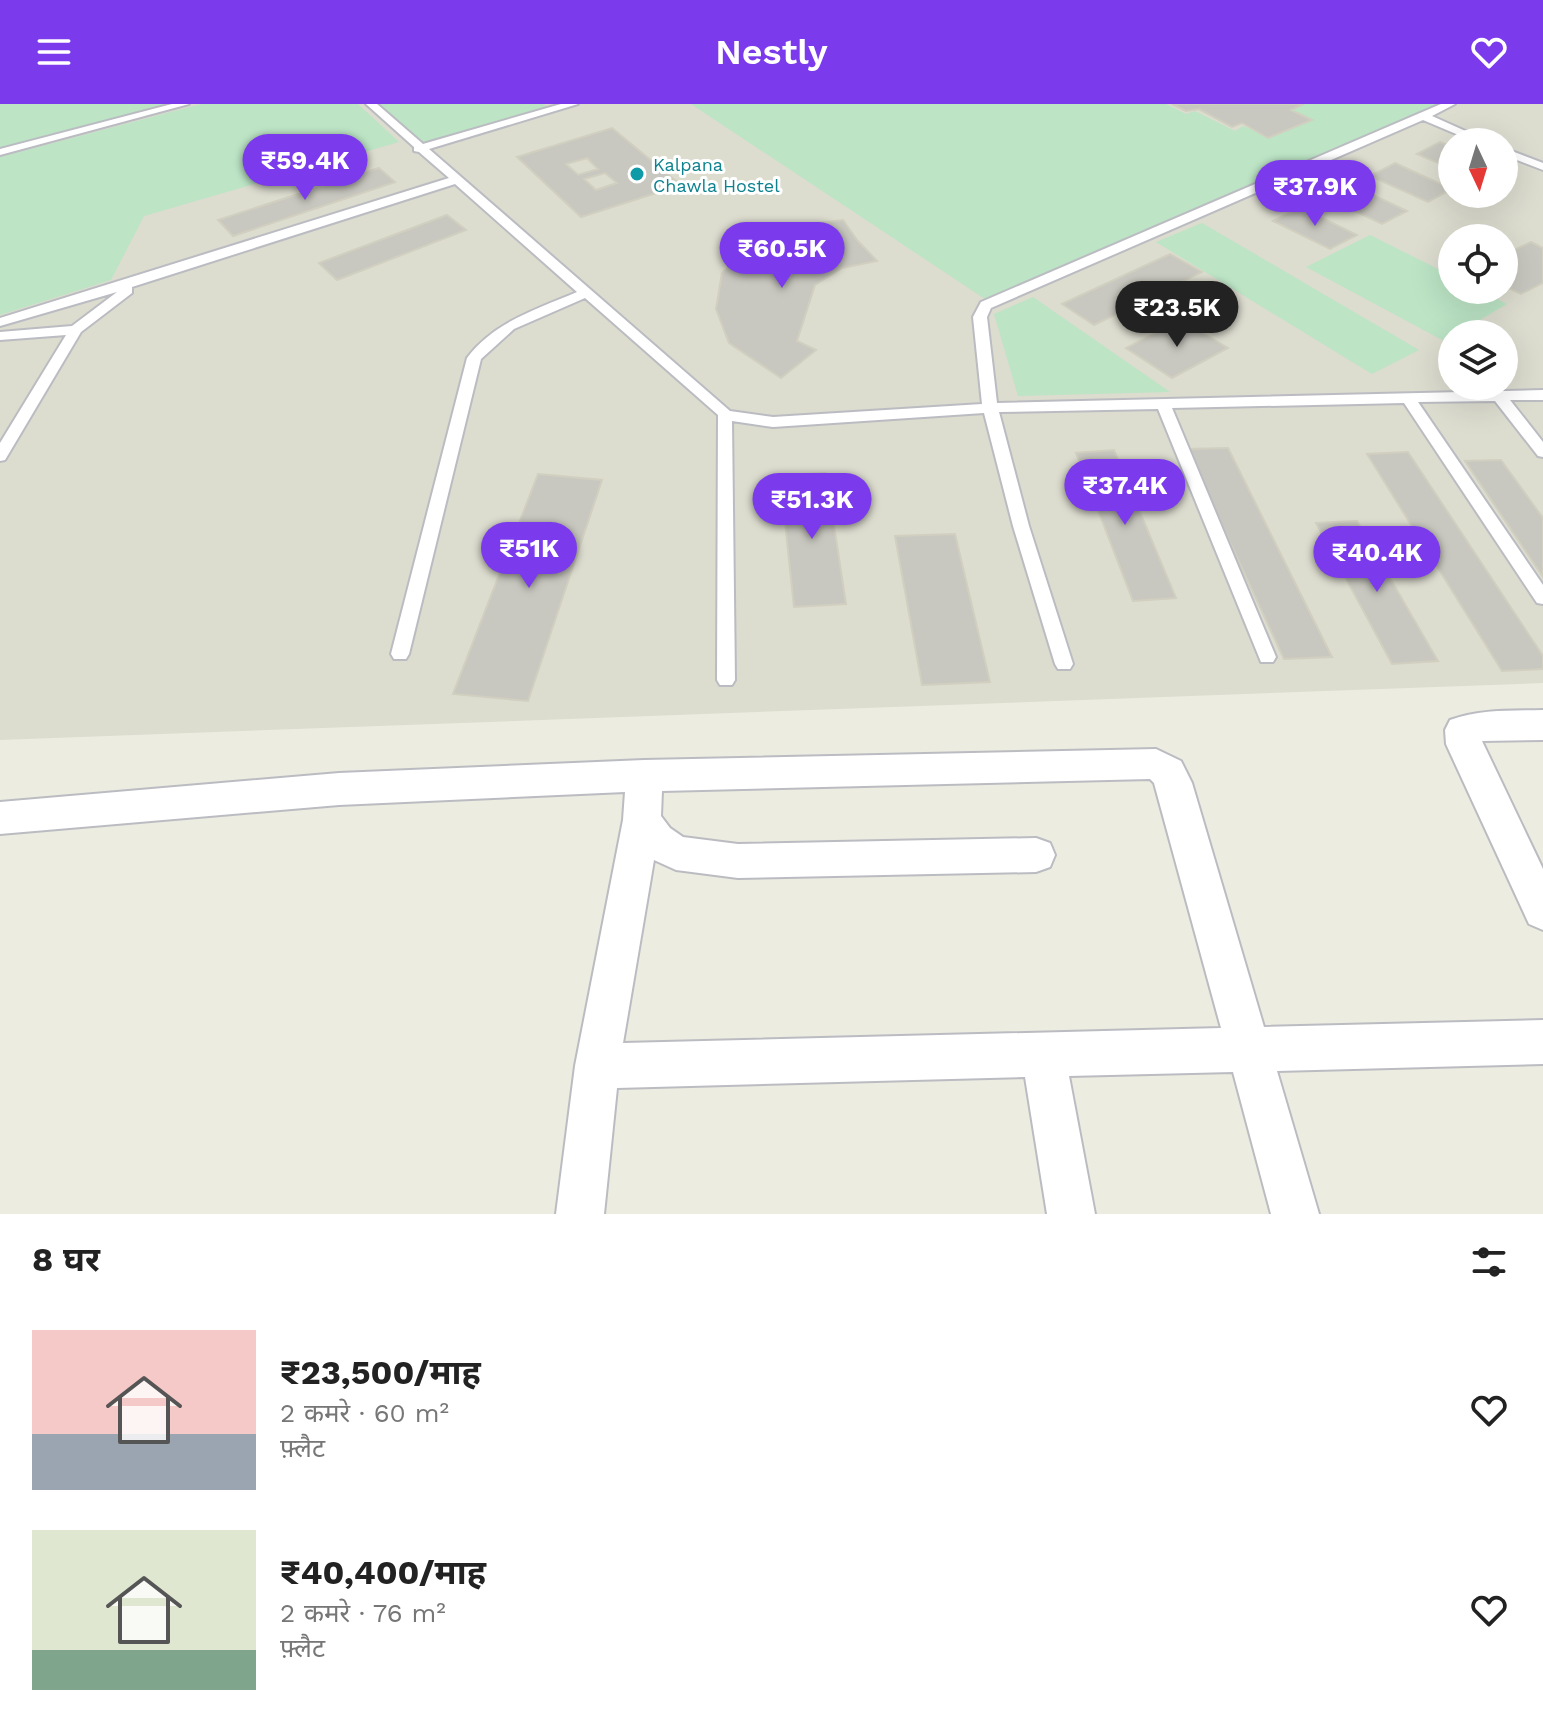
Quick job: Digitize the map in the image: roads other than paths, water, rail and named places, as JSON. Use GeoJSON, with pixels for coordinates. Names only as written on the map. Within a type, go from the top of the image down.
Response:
{"type":"FeatureCollection","features":[{"type":"Feature","properties":{"kind":"street"},"geometry":{"type":"LineString","coordinates":[[1543,725],[1486,726],[1463,730],[1464,744],[1529,853],[1543,911]]}},
{"type":"Feature","properties":{"kind":"street"},"geometry":{"type":"LineString","coordinates":[[0,818],[339,789],[644,776],[1156,764],[1168,772],[1173,783],[1246,1050],[1295,1214]]}},
{"type":"Feature","properties":{"kind":"street"},"geometry":{"type":"LineString","coordinates":[[580,1214],[597,1066],[642,820],[644,776]]}},
{"type":"Feature","properties":{"kind":"street"},"geometry":{"type":"LineString","coordinates":[[642,820],[656,840],[676,853],[738,861],[1036,855]]}},
{"type":"Feature","properties":{"kind":"street"},"geometry":{"type":"LineString","coordinates":[[597,1066],[1543,1042]]}},
{"type":"Feature","properties":{"kind":"street"},"geometry":{"type":"LineString","coordinates":[[1043,1054],[1071,1214]]}},
{"type":"Feature","properties":{"kind":"lane"},"geometry":{"type":"LineString","coordinates":[[0,152],[184,104]]}},
{"type":"Feature","properties":{"kind":"lane"},"geometry":{"type":"LineString","coordinates":[[371,104],[418,149],[725,414],[773,422],[990,408],[1438,399]]}},
{"type":"Feature","properties":{"kind":"lane"},"geometry":{"type":"LineString","coordinates":[[418,149],[573,104]]}},
{"type":"Feature","properties":{"kind":"lane"},"geometry":{"type":"LineString","coordinates":[[1064,664],[1021,526],[990,408],[980,317],[986,305],[1450,104]]}},
{"type":"Feature","properties":{"kind":"lane"},"geometry":{"type":"LineString","coordinates":[[1424,116],[1452,128]]}},
{"type":"Feature","properties":{"kind":"lane"},"geometry":{"type":"LineString","coordinates":[[1518,157],[1543,167]]}},
{"type":"Feature","properties":{"kind":"lane"},"geometry":{"type":"LineString","coordinates":[[0,322],[455,180]]}},
{"type":"Feature","properties":{"kind":"lane"},"geometry":{"type":"LineString","coordinates":[[0,456],[76,330],[139,281]]}},
{"type":"Feature","properties":{"kind":"lane"},"geometry":{"type":"LineString","coordinates":[[400,654],[474,358],[480,348],[505,329],[585,293]]}},
{"type":"Feature","properties":{"kind":"lane"},"geometry":{"type":"LineString","coordinates":[[0,336],[76,330]]}},
{"type":"Feature","properties":{"kind":"lane"},"geometry":{"type":"LineString","coordinates":[[1518,396],[1543,395]]}},
{"type":"Feature","properties":{"kind":"lane"},"geometry":{"type":"LineString","coordinates":[[1409,400],[1543,598]]}},
{"type":"Feature","properties":{"kind":"lane"},"geometry":{"type":"LineString","coordinates":[[1502,400],[1543,452]]}},
{"type":"Feature","properties":{"kind":"lane"},"geometry":{"type":"LineString","coordinates":[[1163,404],[1267,657]]}},
{"type":"Feature","properties":{"kind":"lane"},"geometry":{"type":"LineString","coordinates":[[725,414],[726,680]]}},
{"type":"Feature","properties":{"kind":"place","name":"Kalpana Chawla Hostel"},"geometry":{"type":"Point","coordinates":[637,174]}}]}
